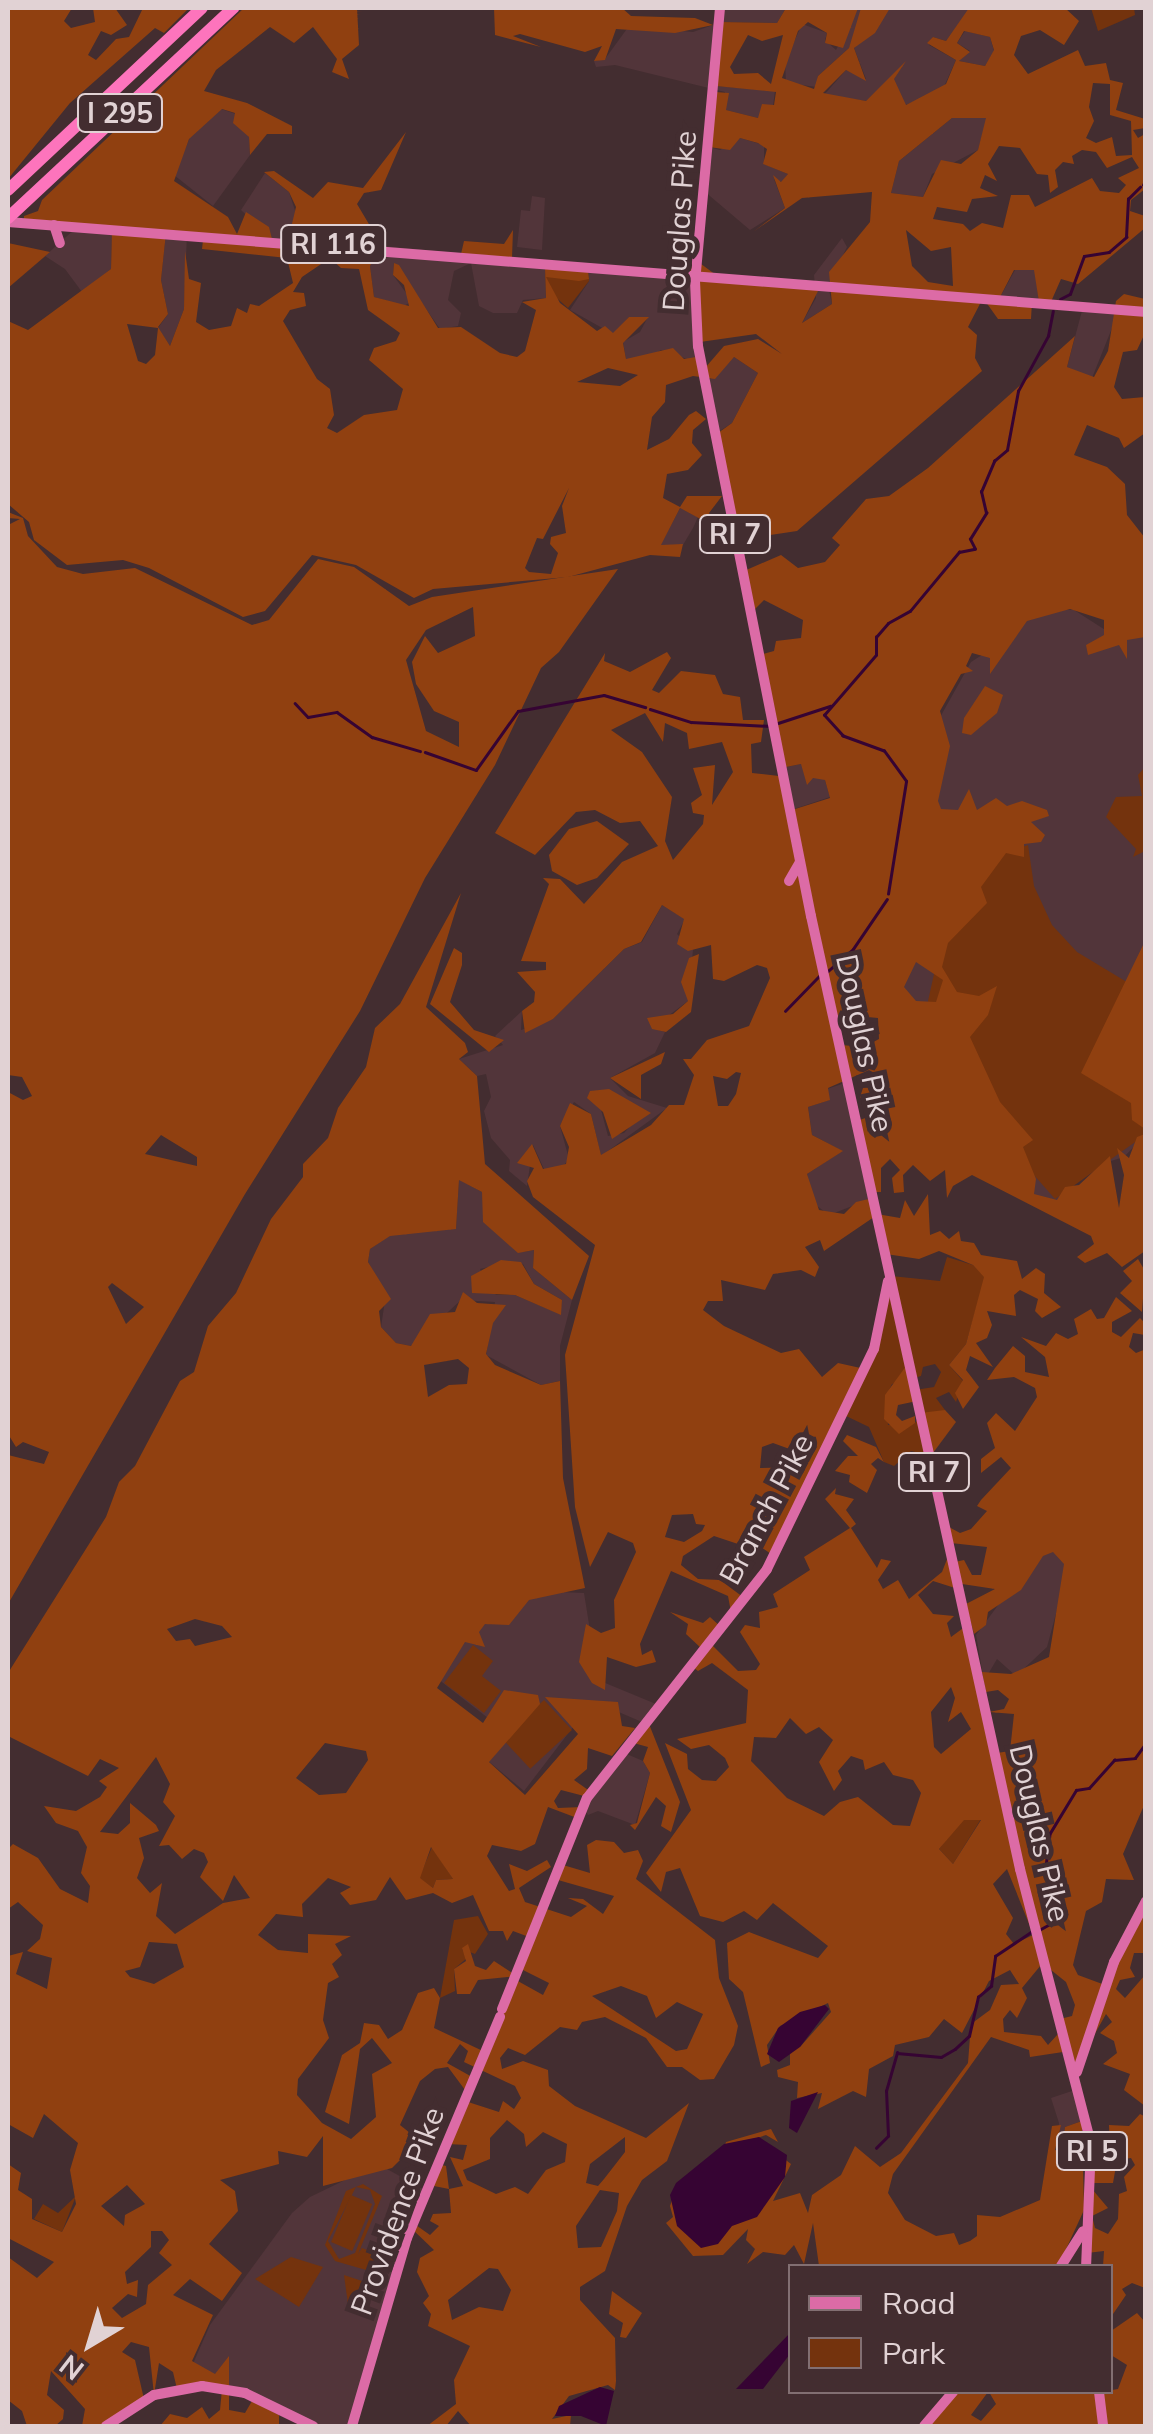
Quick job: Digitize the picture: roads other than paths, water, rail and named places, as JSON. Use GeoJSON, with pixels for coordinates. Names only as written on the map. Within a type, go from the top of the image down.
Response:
{"type":"FeatureCollection","features":[{"type":"Feature","properties":{"kind":"highway","name":"I 295"},"geometry":{"type":"LineString","coordinates":[[8,190],[202,8]]}},
{"type":"Feature","properties":{"kind":"highway","name":"I 295"},"geometry":{"type":"LineString","coordinates":[[11,220],[233,8]]}},
{"type":"Feature","properties":{"kind":"main road","name":"Douglas Pike"},"geometry":{"type":"LineString","coordinates":[[720,8],[696,275],[698,346],[800,861],[1020,1869],[1075,2058]]}},
{"type":"Feature","properties":{"kind":"main road","name":"RI 116"},"geometry":{"type":"LineString","coordinates":[[11,220],[1146,312]]}},
{"type":"Feature","properties":{"kind":"main road"},"geometry":{"type":"LineString","coordinates":[[53,225],[60,243]]}},
{"type":"Feature","properties":{"kind":"main road"},"geometry":{"type":"LineString","coordinates":[[671,273],[687,266],[698,250],[716,277],[702,281],[695,298]]}},
{"type":"Feature","properties":{"kind":"main road"},"geometry":{"type":"LineString","coordinates":[[671,273],[689,280],[695,298]]}},
{"type":"Feature","properties":{"kind":"main road"},"geometry":{"type":"LineString","coordinates":[[789,880],[800,861]]}},
{"type":"Feature","properties":{"kind":"main road","name":"Branch Pike"},"geometry":{"type":"LineString","coordinates":[[679,1678],[758,1586],[874,1349],[889,1270]]}},
{"type":"Feature","properties":{"kind":"main road","name":"Branch Pike"},"geometry":{"type":"LineString","coordinates":[[874,1349],[900,1320]]}},
{"type":"Feature","properties":{"kind":"main road","name":"Providence Pike"},"geometry":{"type":"LineString","coordinates":[[352,2426],[407,2238],[588,1798],[679,1678]]}},
{"type":"Feature","properties":{"kind":"main road","name":"RI 5"},"geometry":{"type":"LineString","coordinates":[[1061,2264],[1085,2226],[1093,2159],[1075,2058],[1146,1901]]}},
{"type":"Feature","properties":{"kind":"main road"},"geometry":{"type":"LineString","coordinates":[[1085,2226],[1086,2264]]}},
{"type":"Feature","properties":{"kind":"main road"},"geometry":{"type":"LineString","coordinates":[[106,2426],[154,2395],[202,2386],[245,2393],[312,2426]]}},
{"type":"Feature","properties":{"kind":"main road"},"geometry":{"type":"LineString","coordinates":[[924,2426],[951,2394]]}},
{"type":"Feature","properties":{"kind":"main road"},"geometry":{"type":"LineString","coordinates":[[1099,2394],[1103,2426]]}},
{"type":"Feature","properties":{"kind":"waterway"},"geometry":{"type":"LineString","coordinates":[[1143,185],[1146,179]]}},
{"type":"Feature","properties":{"kind":"waterway"},"geometry":{"type":"LineString","coordinates":[[1060,299],[1070,294],[1084,256],[1109,252],[1126,237],[1128,199],[1140,187]]}},
{"type":"Feature","properties":{"kind":"waterway"},"geometry":{"type":"LineString","coordinates":[[888,894],[906,781],[884,751],[843,736],[824,715],[876,655],[876,637],[888,623],[910,611],[959,552],[975,549],[970,539],[986,513],[981,492],[994,461],[1007,450],[1018,391],[1048,336],[1053,311]]}},
{"type":"Feature","properties":{"kind":"waterway"},"geometry":{"type":"LineString","coordinates":[[425,752],[476,770],[518,711],[604,695],[645,707]]}},
{"type":"Feature","properties":{"kind":"waterway"},"geometry":{"type":"LineString","coordinates":[[295,703],[308,717],[337,712],[372,737],[420,751]]}},
{"type":"Feature","properties":{"kind":"waterway"},"geometry":{"type":"LineString","coordinates":[[778,723],[830,706]]}},
{"type":"Feature","properties":{"kind":"waterway"},"geometry":{"type":"LineString","coordinates":[[650,709],[691,722],[770,726]]}},
{"type":"Feature","properties":{"kind":"waterway"},"geometry":{"type":"LineString","coordinates":[[828,971],[853,949],[887,899]]}},
{"type":"Feature","properties":{"kind":"waterway"},"geometry":{"type":"LineString","coordinates":[[785,1011],[819,976]]}},
{"type":"Feature","properties":{"kind":"waterway"},"geometry":{"type":"LineString","coordinates":[[1039,1930],[1055,1921],[1054,1888],[1045,1871],[1050,1833],[1076,1790],[1089,1788],[1114,1760],[1135,1758],[1146,1743]]}},
{"type":"Feature","properties":{"kind":"waterway"},"geometry":{"type":"LineString","coordinates":[[876,2148],[888,2136],[886,2091],[897,2053],[941,2057],[955,2049],[969,2036],[978,1997],[991,1986],[995,1956],[1031,1932]]}}]}
